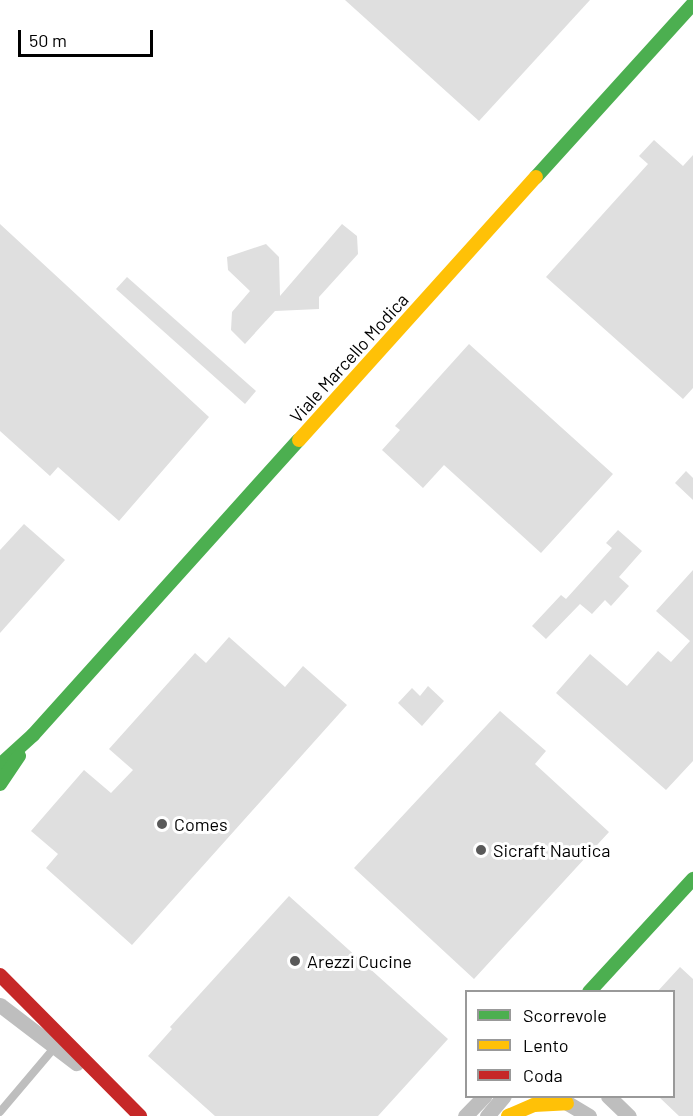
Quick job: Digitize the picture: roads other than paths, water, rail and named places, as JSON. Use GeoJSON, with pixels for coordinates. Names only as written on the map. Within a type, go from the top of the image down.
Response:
{"type":"FeatureCollection","features":[{"type":"Feature","properties":{"kind":"street","name":"Viale Marcello Modica"},"geometry":{"type":"LineString","coordinates":[[33,735],[693,4]]}},
{"type":"Feature","properties":{"kind":"street"},"geometry":{"type":"LineString","coordinates":[[0,765],[33,735]]}},
{"type":"Feature","properties":{"kind":"street"},"geometry":{"type":"LineString","coordinates":[[0,784],[33,735]]}},
{"type":"Feature","properties":{"kind":"street"},"geometry":{"type":"LineString","coordinates":[[592,990],[693,879]]}},
{"type":"Feature","properties":{"kind":"street"},"geometry":{"type":"LineString","coordinates":[[0,975],[140,1116]]}},
{"type":"Feature","properties":{"kind":"street"},"geometry":{"type":"LineString","coordinates":[[0,1005],[116,1093]]}},
{"type":"Feature","properties":{"kind":"street"},"geometry":{"type":"LineString","coordinates":[[465,1116],[482,1098]]}},
{"type":"Feature","properties":{"kind":"street"},"geometry":{"type":"LineString","coordinates":[[487,1116],[502,1098]]}},
{"type":"Feature","properties":{"kind":"street"},"geometry":{"type":"LineString","coordinates":[[610,1098],[629,1116]]}},
{"type":"Feature","properties":{"kind":"street"},"geometry":{"type":"LineString","coordinates":[[508,1116],[534,1105],[562,1100],[589,1116]]}},
{"type":"Feature","properties":{"kind":"lane"},"geometry":{"type":"LineString","coordinates":[[0,1112],[55,1047]]}},
{"type":"Feature","properties":{"kind":"place","name":"Comes"},"geometry":{"type":"Point","coordinates":[162,824]}},
{"type":"Feature","properties":{"kind":"place","name":"Sicraft Nautica"},"geometry":{"type":"Point","coordinates":[481,850]}},
{"type":"Feature","properties":{"kind":"place","name":"Arezzi Cucine"},"geometry":{"type":"Point","coordinates":[295,961]}}]}
